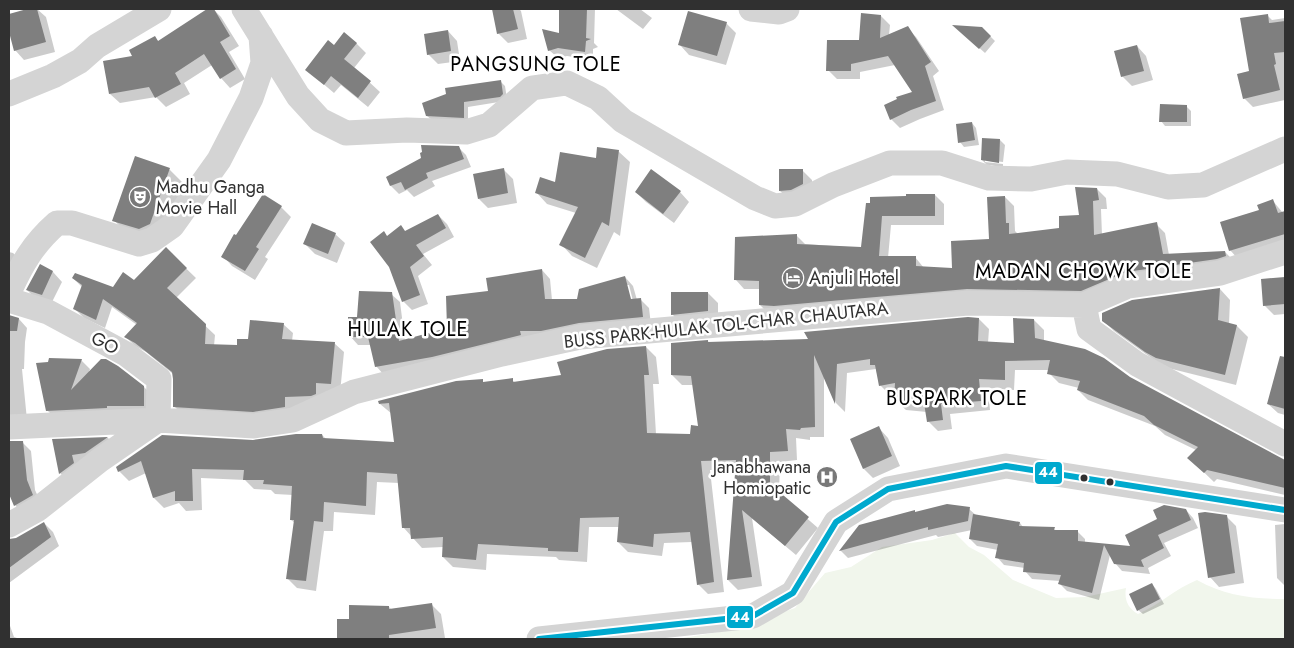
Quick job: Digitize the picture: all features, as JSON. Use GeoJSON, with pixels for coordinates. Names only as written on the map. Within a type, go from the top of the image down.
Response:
{"type":"FeatureCollection","features":[{"type":"Feature","properties":{"kind":"street"},"geometry":{"type":"LineString","coordinates":[[9,94],[53,76],[80,61],[97,46],[159,9]]}},
{"type":"Feature","properties":{"kind":"street"},"geometry":{"type":"LineString","coordinates":[[244,9],[298,96],[320,120],[346,133],[407,130],[466,132],[489,125],[532,88],[567,84],[598,98],[623,121],[755,198],[775,206],[795,204],[833,185],[890,163],[942,163],[989,178],[1032,179],[1067,172],[1117,174],[1168,187],[1203,185],[1285,149]]}},
{"type":"Feature","properties":{"kind":"street"},"geometry":{"type":"LineString","coordinates":[[751,9],[779,12],[787,9]]}},
{"type":"Feature","properties":{"kind":"street"},"geometry":{"type":"LineString","coordinates":[[9,292],[23,261],[45,234],[57,223],[72,223],[139,244],[152,240],[172,226],[219,160],[251,98],[263,63],[262,36]]}},
{"type":"Feature","properties":{"kind":"street"},"geometry":{"type":"LineString","coordinates":[[1285,252],[1220,273],[1128,286],[1084,305],[1089,330],[1137,364],[1285,444]]}},
{"type":"Feature","properties":{"kind":"street","name":"GO"},"geometry":{"type":"LineString","coordinates":[[9,300],[48,312],[126,354],[159,379],[158,420]]}},
{"type":"Feature","properties":{"kind":"street","name":"BUSS PARK-HULAK TOL-CHAR CHAUTARA"},"geometry":{"type":"LineString","coordinates":[[9,427],[158,420],[254,426],[293,420],[354,392],[580,336],[968,302],[1084,305]]}},
{"type":"Feature","properties":{"kind":"street"},"geometry":{"type":"LineString","coordinates":[[9,525],[38,509],[100,460],[158,420]]}},
{"type":"Feature","properties":{"kind":"street"},"geometry":{"type":"LineString","coordinates":[[539,639],[753,616],[792,593],[836,522],[888,489],[1006,466],[1285,510]]}},
{"type":"Feature","properties":{"kind":"shaded area"},"geometry":{"type":"Polygon","coordinates":[[[955,533],[969,547],[984,555],[1013,580],[1056,598],[1085,597],[1126,588],[1128,603],[1138,614],[1197,580],[1218,590],[1240,596],[1285,599],[1285,639],[677,639],[731,630],[795,608],[825,573],[851,567],[882,547],[932,540],[955,533]]]}},
{"type":"Feature","properties":{"kind":"building"},"geometry":{"type":"Polygon","coordinates":[[[27,9],[37,9],[46,42],[14,51],[9,32],[9,14],[27,9]]]}},
{"type":"Feature","properties":{"kind":"building"},"geometry":{"type":"Polygon","coordinates":[[[207,9],[214,9],[230,36],[220,42],[236,69],[220,79],[204,54],[175,73],[181,84],[155,98],[149,87],[109,94],[103,61],[132,56],[129,50],[155,36],[158,41],[207,9]]]}},
{"type":"Feature","properties":{"kind":"building"},"geometry":{"type":"Polygon","coordinates":[[[492,9],[513,9],[518,29],[497,34],[492,9]]]}},
{"type":"Feature","properties":{"kind":"building"},"geometry":{"type":"Polygon","coordinates":[[[559,9],[587,9],[586,38],[591,39],[586,41],[585,52],[558,48],[548,51],[542,29],[559,33],[559,9]]]}},
{"type":"Feature","properties":{"kind":"building"},"geometry":{"type":"Polygon","coordinates":[[[688,11],[727,22],[717,56],[678,45],[688,11]]]}},
{"type":"Feature","properties":{"kind":"building"},"geometry":{"type":"Polygon","coordinates":[[[861,13],[881,15],[880,38],[908,26],[931,62],[925,66],[936,101],[890,120],[884,105],[897,99],[896,97],[912,92],[888,56],[851,64],[851,71],[826,71],[827,40],[859,40],[861,13]]]}},
{"type":"Feature","properties":{"kind":"building"},"geometry":{"type":"Polygon","coordinates":[[[1268,14],[1269,23],[1285,21],[1285,52],[1274,53],[1276,64],[1274,65],[1280,90],[1243,99],[1237,74],[1249,71],[1240,18],[1268,14]]]}},
{"type":"Feature","properties":{"kind":"building"},"geometry":{"type":"Polygon","coordinates":[[[952,25],[982,27],[991,36],[979,49],[952,25]]]}},
{"type":"Feature","properties":{"kind":"building"},"geometry":{"type":"Polygon","coordinates":[[[448,30],[451,51],[427,55],[424,34],[448,30]]]}},
{"type":"Feature","properties":{"kind":"building"},"geometry":{"type":"Polygon","coordinates":[[[344,32],[357,43],[344,59],[371,81],[358,98],[331,76],[324,85],[305,70],[328,40],[334,45],[344,32]]]}},
{"type":"Feature","properties":{"kind":"building"},"geometry":{"type":"Polygon","coordinates":[[[1137,45],[1144,71],[1121,77],[1114,51],[1137,45]]]}},
{"type":"Feature","properties":{"kind":"building"},"geometry":{"type":"Polygon","coordinates":[[[501,80],[503,94],[500,97],[464,102],[464,118],[426,116],[422,103],[446,94],[445,88],[501,80]]]}},
{"type":"Feature","properties":{"kind":"building"},"geometry":{"type":"Polygon","coordinates":[[[1160,104],[1187,105],[1187,122],[1159,122],[1160,104]]]}},
{"type":"Feature","properties":{"kind":"building"},"geometry":{"type":"Polygon","coordinates":[[[972,122],[975,140],[958,143],[956,124],[972,122]]]}},
{"type":"Feature","properties":{"kind":"building"},"geometry":{"type":"Polygon","coordinates":[[[982,138],[1000,139],[999,163],[981,160],[982,138]]]}},
{"type":"Feature","properties":{"kind":"building"},"geometry":{"type":"Polygon","coordinates":[[[421,145],[459,146],[464,159],[426,173],[428,178],[405,190],[401,182],[390,186],[386,177],[421,158],[421,145]]]}},
{"type":"Feature","properties":{"kind":"building"},"geometry":{"type":"Polygon","coordinates":[[[597,147],[619,150],[609,226],[602,222],[585,258],[559,245],[578,207],[535,193],[540,177],[555,182],[560,152],[596,158],[597,147]]]}},
{"type":"Feature","properties":{"kind":"building","name":"Madhu Ganga Movie Hall"},"geometry":{"type":"Polygon","coordinates":[[[135,156],[170,168],[150,224],[139,229],[112,221],[135,156]]]}},
{"type":"Feature","properties":{"kind":"building"},"geometry":{"type":"Polygon","coordinates":[[[504,168],[508,193],[478,199],[473,174],[504,168]]]}},
{"type":"Feature","properties":{"kind":"building"},"geometry":{"type":"Polygon","coordinates":[[[651,169],[681,191],[663,214],[635,192],[651,169]]]}},
{"type":"Feature","properties":{"kind":"building"},"geometry":{"type":"Polygon","coordinates":[[[779,169],[803,169],[803,184],[791,190],[779,191],[779,169]]]}},
{"type":"Feature","properties":{"kind":"building"},"geometry":{"type":"Polygon","coordinates":[[[1075,187],[1097,188],[1099,200],[1093,201],[1094,235],[1157,222],[1163,254],[1225,251],[1226,256],[1217,259],[1126,272],[1081,291],[967,289],[774,306],[759,305],[759,281],[734,280],[735,237],[797,234],[797,244],[861,247],[866,203],[870,203],[870,197],[906,196],[906,194],[935,194],[935,216],[882,216],[879,256],[916,256],[916,266],[952,268],[951,241],[989,239],[987,197],[1005,196],[1006,223],[1009,223],[1009,234],[1059,228],[1059,216],[1079,215],[1075,187]]]}},
{"type":"Feature","properties":{"kind":"building"},"geometry":{"type":"Polygon","coordinates":[[[263,194],[282,206],[256,247],[259,249],[245,271],[221,257],[234,234],[236,235],[263,194]]]}},
{"type":"Feature","properties":{"kind":"building"},"geometry":{"type":"Polygon","coordinates":[[[1273,199],[1278,213],[1285,211],[1285,234],[1229,251],[1220,222],[1259,210],[1257,205],[1273,199]]]}},
{"type":"Feature","properties":{"kind":"building"},"geometry":{"type":"Polygon","coordinates":[[[438,214],[446,228],[416,245],[424,256],[410,267],[420,295],[402,302],[389,267],[370,242],[384,231],[387,236],[401,225],[405,231],[438,214]]]}},
{"type":"Feature","properties":{"kind":"building"},"geometry":{"type":"Polygon","coordinates":[[[312,223],[336,233],[328,254],[303,244],[312,223]]]}},
{"type":"Feature","properties":{"kind":"building"},"geometry":{"type":"Polygon","coordinates":[[[166,247],[187,268],[167,288],[206,324],[205,344],[237,345],[237,339],[248,339],[250,320],[284,323],[282,339],[335,342],[331,384],[316,383],[316,394],[311,396],[285,397],[285,407],[253,412],[173,407],[172,372],[135,343],[124,337],[137,323],[103,299],[96,320],[73,309],[82,285],[72,278],[75,273],[113,287],[123,272],[134,280],[166,247]]]}},
{"type":"Feature","properties":{"kind":"building"},"geometry":{"type":"Polygon","coordinates":[[[40,264],[53,271],[42,295],[26,290],[40,264]]]}},
{"type":"Feature","properties":{"kind":"building"},"geometry":{"type":"Polygon","coordinates":[[[542,269],[545,299],[577,299],[579,289],[625,276],[631,299],[641,298],[643,317],[579,323],[541,331],[520,331],[521,335],[432,357],[375,367],[368,337],[348,337],[348,317],[357,317],[359,291],[392,292],[399,341],[447,328],[446,296],[488,291],[486,278],[542,269]]]}},
{"type":"Feature","properties":{"kind":"building"},"geometry":{"type":"Polygon","coordinates":[[[1285,277],[1285,304],[1263,306],[1261,279],[1285,277]]]}},
{"type":"Feature","properties":{"kind":"building"},"geometry":{"type":"Polygon","coordinates":[[[1220,288],[1218,320],[1237,325],[1225,375],[1156,358],[1102,321],[1102,313],[1132,300],[1220,288]]]}},
{"type":"Feature","properties":{"kind":"building"},"geometry":{"type":"Polygon","coordinates":[[[671,292],[708,292],[708,311],[671,315],[671,292]]]}},
{"type":"Feature","properties":{"kind":"building"},"geometry":{"type":"Polygon","coordinates":[[[9,315],[19,318],[17,331],[9,331],[9,315]]]}},
{"type":"Feature","properties":{"kind":"building"},"geometry":{"type":"Polygon","coordinates":[[[968,317],[979,318],[978,341],[1014,343],[1013,318],[1034,319],[1035,338],[1085,349],[1104,358],[1130,377],[1285,460],[1285,488],[1207,470],[1204,473],[1187,458],[1198,447],[1154,425],[1144,416],[1077,390],[1080,381],[1047,374],[1050,360],[1005,361],[1005,380],[979,379],[981,401],[941,404],[943,420],[927,422],[924,403],[894,401],[895,383],[879,386],[875,365],[870,365],[870,359],[837,364],[835,404],[814,355],[815,427],[801,428],[800,430],[786,429],[788,451],[770,452],[770,484],[809,517],[785,546],[742,510],[752,577],[727,580],[736,460],[701,461],[714,582],[697,585],[690,532],[654,534],[653,547],[617,542],[619,517],[580,518],[578,552],[548,551],[548,548],[478,544],[476,560],[442,557],[443,537],[411,539],[410,528],[402,528],[397,474],[367,472],[366,506],[324,502],[323,522],[314,521],[306,581],[286,579],[294,520],[290,520],[292,486],[263,484],[264,480],[243,480],[244,470],[192,469],[193,501],[175,501],[175,491],[153,498],[141,461],[118,472],[116,467],[162,435],[253,440],[296,434],[322,434],[323,438],[394,442],[389,403],[379,404],[378,401],[456,381],[483,379],[483,382],[513,378],[513,382],[561,375],[557,362],[607,349],[646,346],[649,375],[644,375],[647,433],[690,434],[691,425],[698,426],[691,376],[671,375],[671,343],[708,340],[708,342],[808,339],[804,332],[968,317]]]}},
{"type":"Feature","properties":{"kind":"building"},"geometry":{"type":"Polygon","coordinates":[[[1280,356],[1285,357],[1285,409],[1267,404],[1280,356]]]}},
{"type":"Feature","properties":{"kind":"building"},"geometry":{"type":"Polygon","coordinates":[[[49,358],[82,359],[71,390],[101,359],[106,359],[144,386],[144,406],[107,406],[107,408],[46,411],[36,363],[48,362],[49,358]]]}},
{"type":"Feature","properties":{"kind":"building"},"geometry":{"type":"Polygon","coordinates":[[[879,426],[892,456],[863,469],[850,439],[879,426]]]}},
{"type":"Feature","properties":{"kind":"building"},"geometry":{"type":"Polygon","coordinates":[[[108,437],[85,453],[72,455],[74,463],[59,474],[52,439],[108,437]]]}},
{"type":"Feature","properties":{"kind":"building"},"geometry":{"type":"Polygon","coordinates":[[[9,441],[23,441],[27,480],[33,495],[14,506],[9,494],[9,441]]]}},
{"type":"Feature","properties":{"kind":"building"},"geometry":{"type":"Polygon","coordinates":[[[947,504],[970,507],[968,521],[928,530],[928,527],[839,551],[859,525],[915,510],[915,512],[947,504]]]}},
{"type":"Feature","properties":{"kind":"building"},"geometry":{"type":"Polygon","coordinates":[[[1164,505],[1186,509],[1191,520],[1158,535],[1164,548],[1141,560],[1144,567],[1114,564],[1104,545],[1092,593],[1058,584],[1061,575],[1023,572],[1024,563],[995,558],[998,544],[969,539],[973,514],[1020,522],[1019,526],[1055,527],[1054,530],[1078,530],[1078,541],[1130,546],[1125,535],[1157,519],[1153,510],[1164,505]]]}},
{"type":"Feature","properties":{"kind":"building"},"geometry":{"type":"Polygon","coordinates":[[[1198,513],[1227,515],[1235,573],[1208,578],[1198,513]]]}},
{"type":"Feature","properties":{"kind":"building"},"geometry":{"type":"Polygon","coordinates":[[[44,522],[51,537],[9,568],[9,539],[16,538],[44,522]]]}},
{"type":"Feature","properties":{"kind":"building"},"geometry":{"type":"Polygon","coordinates":[[[1152,583],[1160,599],[1137,611],[1129,594],[1152,583]]]}},
{"type":"Feature","properties":{"kind":"building"},"geometry":{"type":"Polygon","coordinates":[[[432,603],[436,628],[389,635],[389,639],[337,639],[337,619],[349,619],[349,605],[389,606],[389,609],[432,603]]]}},
{"type":"Feature","properties":{"kind":"transit line","name":"44"},"geometry":{"type":"LineString","coordinates":[[539,639],[753,616],[793,593],[836,522],[888,489],[1006,466],[1285,510]]}},
{"type":"Feature","properties":{"kind":"place","name":"Madhu Ganga Movie Hall"},"geometry":{"type":"Point","coordinates":[140,197]}},
{"type":"Feature","properties":{"kind":"place","name":"Anjuli Hotel"},"geometry":{"type":"Point","coordinates":[793,278]}},
{"type":"Feature","properties":{"kind":"place","name":"Janabhawana Homiopatic"},"geometry":{"type":"Point","coordinates":[827,477]}},
{"type":"Feature","properties":{"kind":"district","name":"PANGSUNG TOLE"},"geometry":{"type":"Point","coordinates":[536,64]}},
{"type":"Feature","properties":{"kind":"district","name":"MADAN CHOWK TOLE"},"geometry":{"type":"Point","coordinates":[1084,271]}},
{"type":"Feature","properties":{"kind":"district","name":"HULAK TOLE"},"geometry":{"type":"Point","coordinates":[408,329]}},
{"type":"Feature","properties":{"kind":"district","name":"BUSPARK TOLE"},"geometry":{"type":"Point","coordinates":[957,398]}}]}
